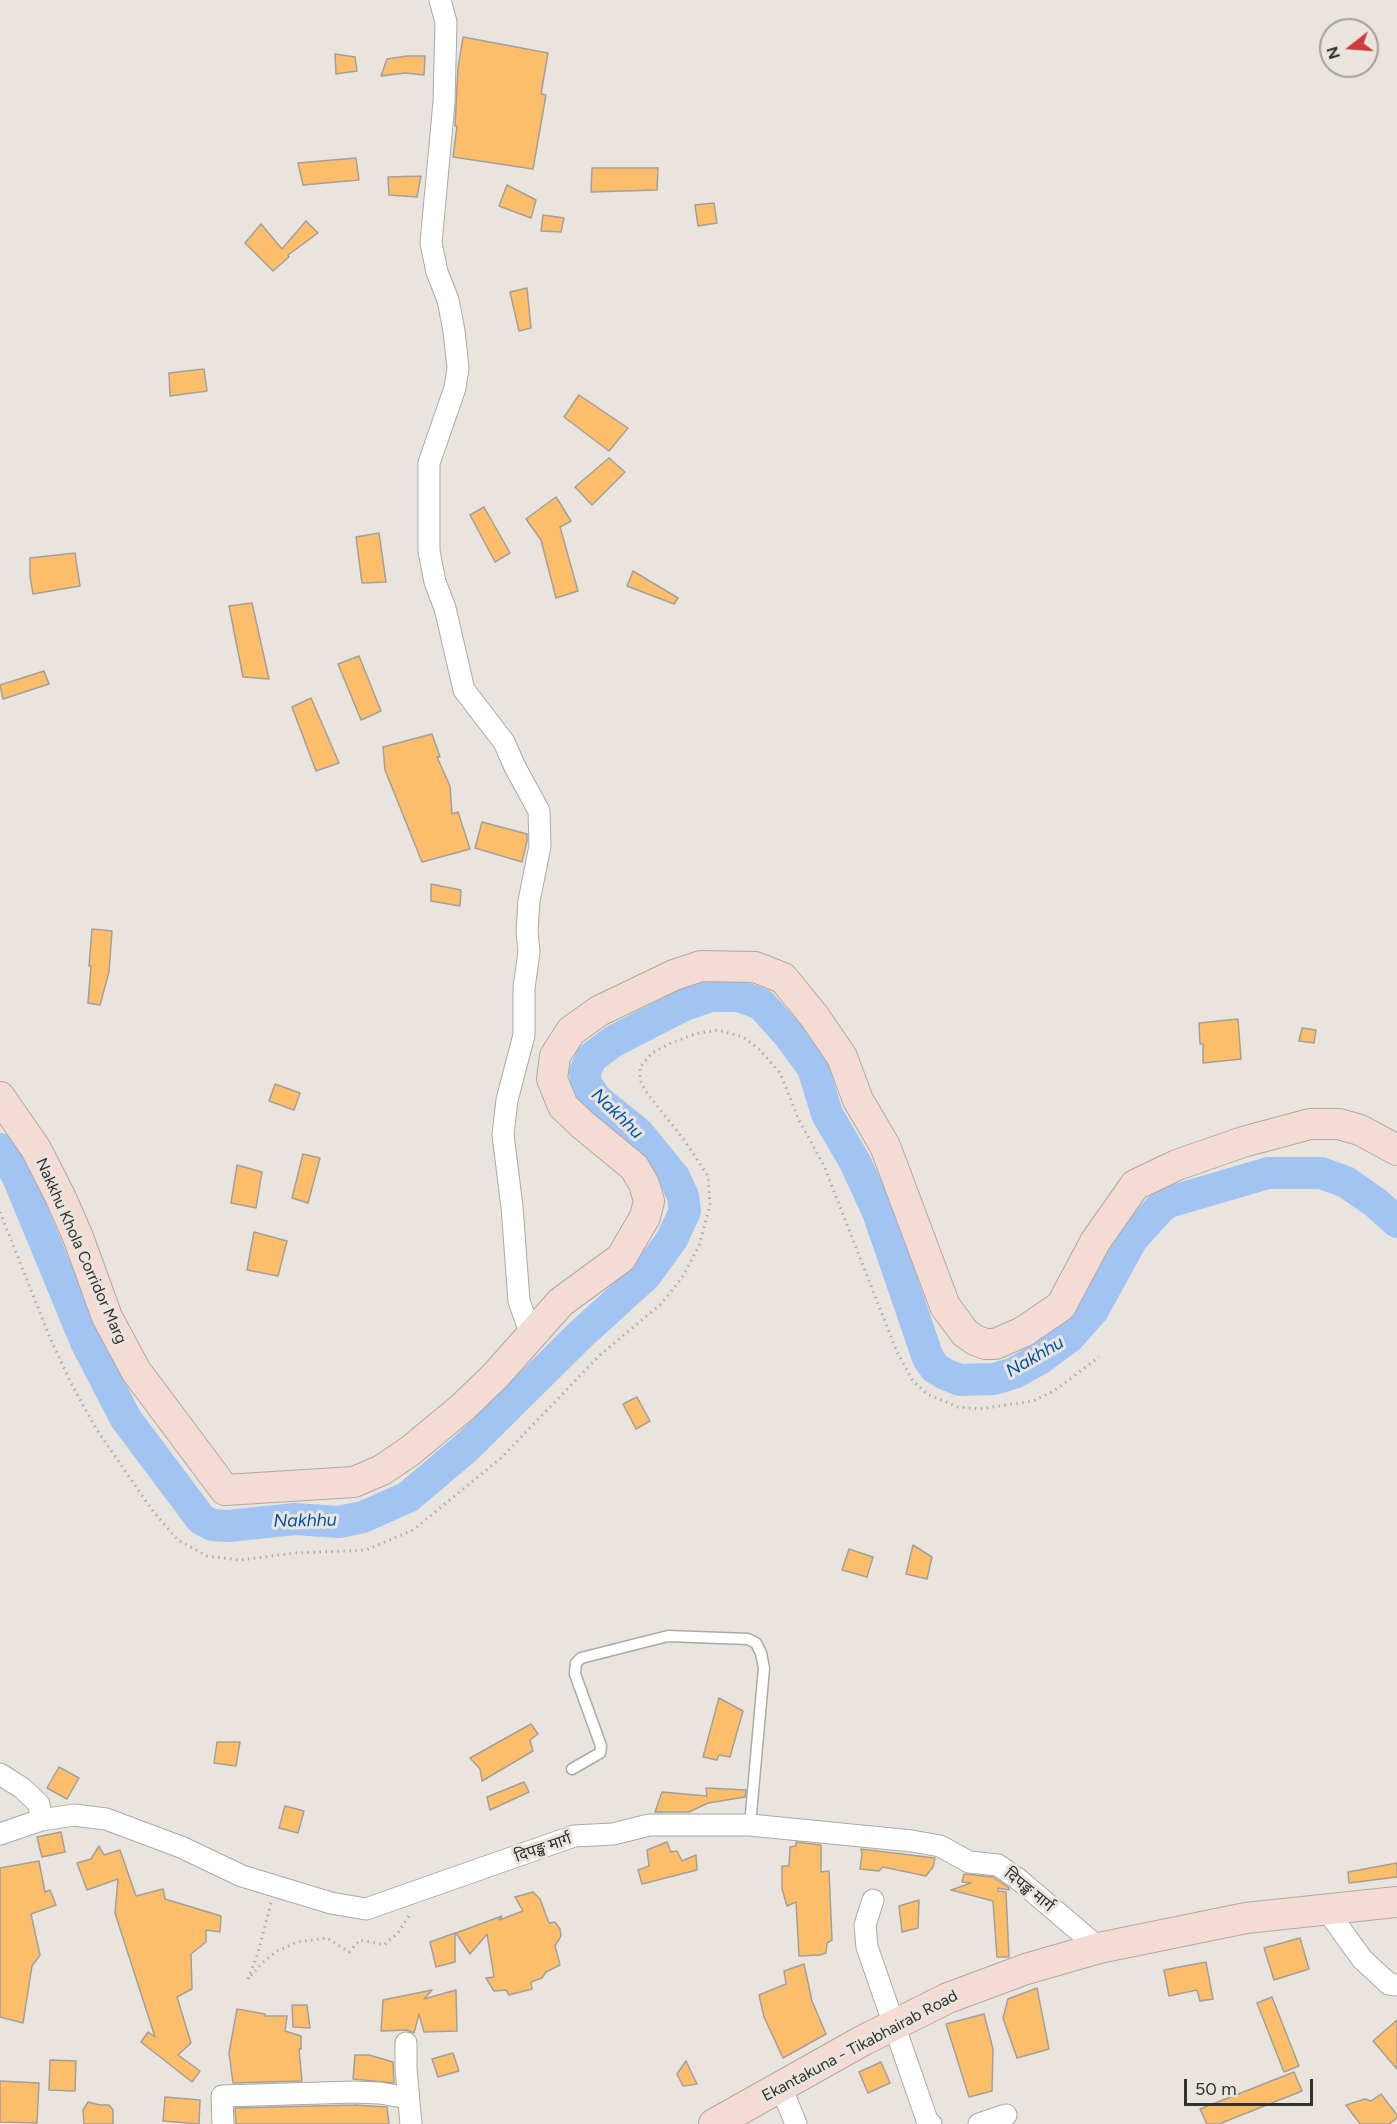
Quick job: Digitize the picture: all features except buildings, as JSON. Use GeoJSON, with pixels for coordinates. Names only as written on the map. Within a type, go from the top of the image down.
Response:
{"type":"FeatureCollection","features":[{"type":"Feature","properties":{"kind":"street"},"geometry":{"type":"LineString","coordinates":[[440,0],[446,22],[444,102],[431,243],[437,272],[448,300],[458,368],[455,388],[429,463],[429,551],[464,690],[504,742],[538,811],[540,846],[529,901],[527,931],[529,952],[524,988],[524,1035],[507,1100],[503,1135],[512,1207],[519,1301],[531,1335],[561,1302],[621,1258],[645,1217],[649,1201],[644,1184],[634,1167],[583,1125],[564,1106],[552,1079],[555,1056],[572,1030],[599,1011],[674,975],[701,966],[755,967],[783,978],[814,1016],[842,1057],[858,1100],[885,1146],[945,1306],[965,1333],[985,1344],[995,1344],[1023,1332],[1061,1306],[1095,1242],[1136,1185],[1177,1165],[1243,1142],[1310,1124],[1339,1124],[1369,1135],[1397,1150]]}},
{"type":"Feature","properties":{"kind":"street","name":"Nakkhu Khola Corridor Marg"},"geometry":{"type":"LineString","coordinates":[[0,1097],[36,1149],[60,1196],[78,1237],[107,1317],[136,1371],[225,1490],[354,1482],[382,1470],[410,1451],[463,1407],[496,1375],[531,1335]]}},
{"type":"Feature","properties":{"kind":"street"},"geometry":{"type":"LineString","coordinates":[[0,1774],[22,1788],[39,1804],[41,1820]]}},
{"type":"Feature","properties":{"kind":"street","name":"दिपङ्ख मार्ग"},"geometry":{"type":"LineString","coordinates":[[0,1834],[41,1820],[74,1815],[106,1819],[181,1847],[242,1876],[331,1903],[366,1910],[574,1836],[614,1834],[649,1825],[750,1825],[912,1841],[940,1845],[969,1862],[998,1864],[1099,1948]]}},
{"type":"Feature","properties":{"kind":"street"},"geometry":{"type":"LineString","coordinates":[[873,1900],[865,1925],[867,1947],[927,2120],[931,2124]]}},
{"type":"Feature","properties":{"kind":"street","name":"Ekantakuna - Tikabhairab Road"},"geometry":{"type":"LineString","coordinates":[[714,2124],[894,2025],[948,1998],[1026,1969],[1099,1948],[1246,1918],[1397,1902]]}},
{"type":"Feature","properties":{"kind":"street"},"geometry":{"type":"LineString","coordinates":[[1326,1909],[1362,1959],[1389,1984],[1397,1985]]}},
{"type":"Feature","properties":{"kind":"street"},"geometry":{"type":"LineString","coordinates":[[406,2043],[411,2124]]}},
{"type":"Feature","properties":{"kind":"street"},"geometry":{"type":"LineString","coordinates":[[781,2087],[796,2124]]}},
{"type":"Feature","properties":{"kind":"street"},"geometry":{"type":"LineString","coordinates":[[223,2124],[222,2096],[354,2092],[380,2093],[408,2098]]}},
{"type":"Feature","properties":{"kind":"street"},"geometry":{"type":"LineString","coordinates":[[980,2124],[1006,2115]]}},
{"type":"Feature","properties":{"kind":"lane"},"geometry":{"type":"LineString","coordinates":[[572,1769],[600,1753],[601,1746],[574,1674],[576,1663],[581,1658],[668,1636],[748,1639],[756,1643],[764,1668],[750,1825]]}},
{"type":"Feature","properties":{"kind":"path"},"geometry":{"type":"LineString","coordinates":[[275,1886],[258,1953],[248,1979],[277,1951],[298,1942],[327,1938],[349,1952],[360,1940],[384,1945],[398,1933],[409,1915],[438,1884]]}},
{"type":"Feature","properties":{"kind":"waterway","name":"Nakhhu"},"geometry":{"type":"LineString","coordinates":[[0,1149],[17,1175],[86,1342],[126,1419],[201,1519],[212,1525],[228,1526],[295,1519],[339,1522],[363,1517],[408,1497],[467,1447],[579,1336],[646,1275],[672,1239],[685,1211],[683,1196],[674,1177],[638,1133],[597,1100],[586,1084],[585,1072],[591,1058],[614,1041],[684,1005],[711,996],[739,996],[761,1004],[788,1034],[813,1068],[827,1114],[855,1162],[878,1212],[928,1358],[935,1368],[960,1380],[994,1379],[1014,1373],[1041,1358],[1069,1337],[1093,1310],[1132,1239],[1160,1208],[1169,1202],[1268,1173],[1321,1173],[1346,1182],[1376,1203],[1397,1222]]}}]}
